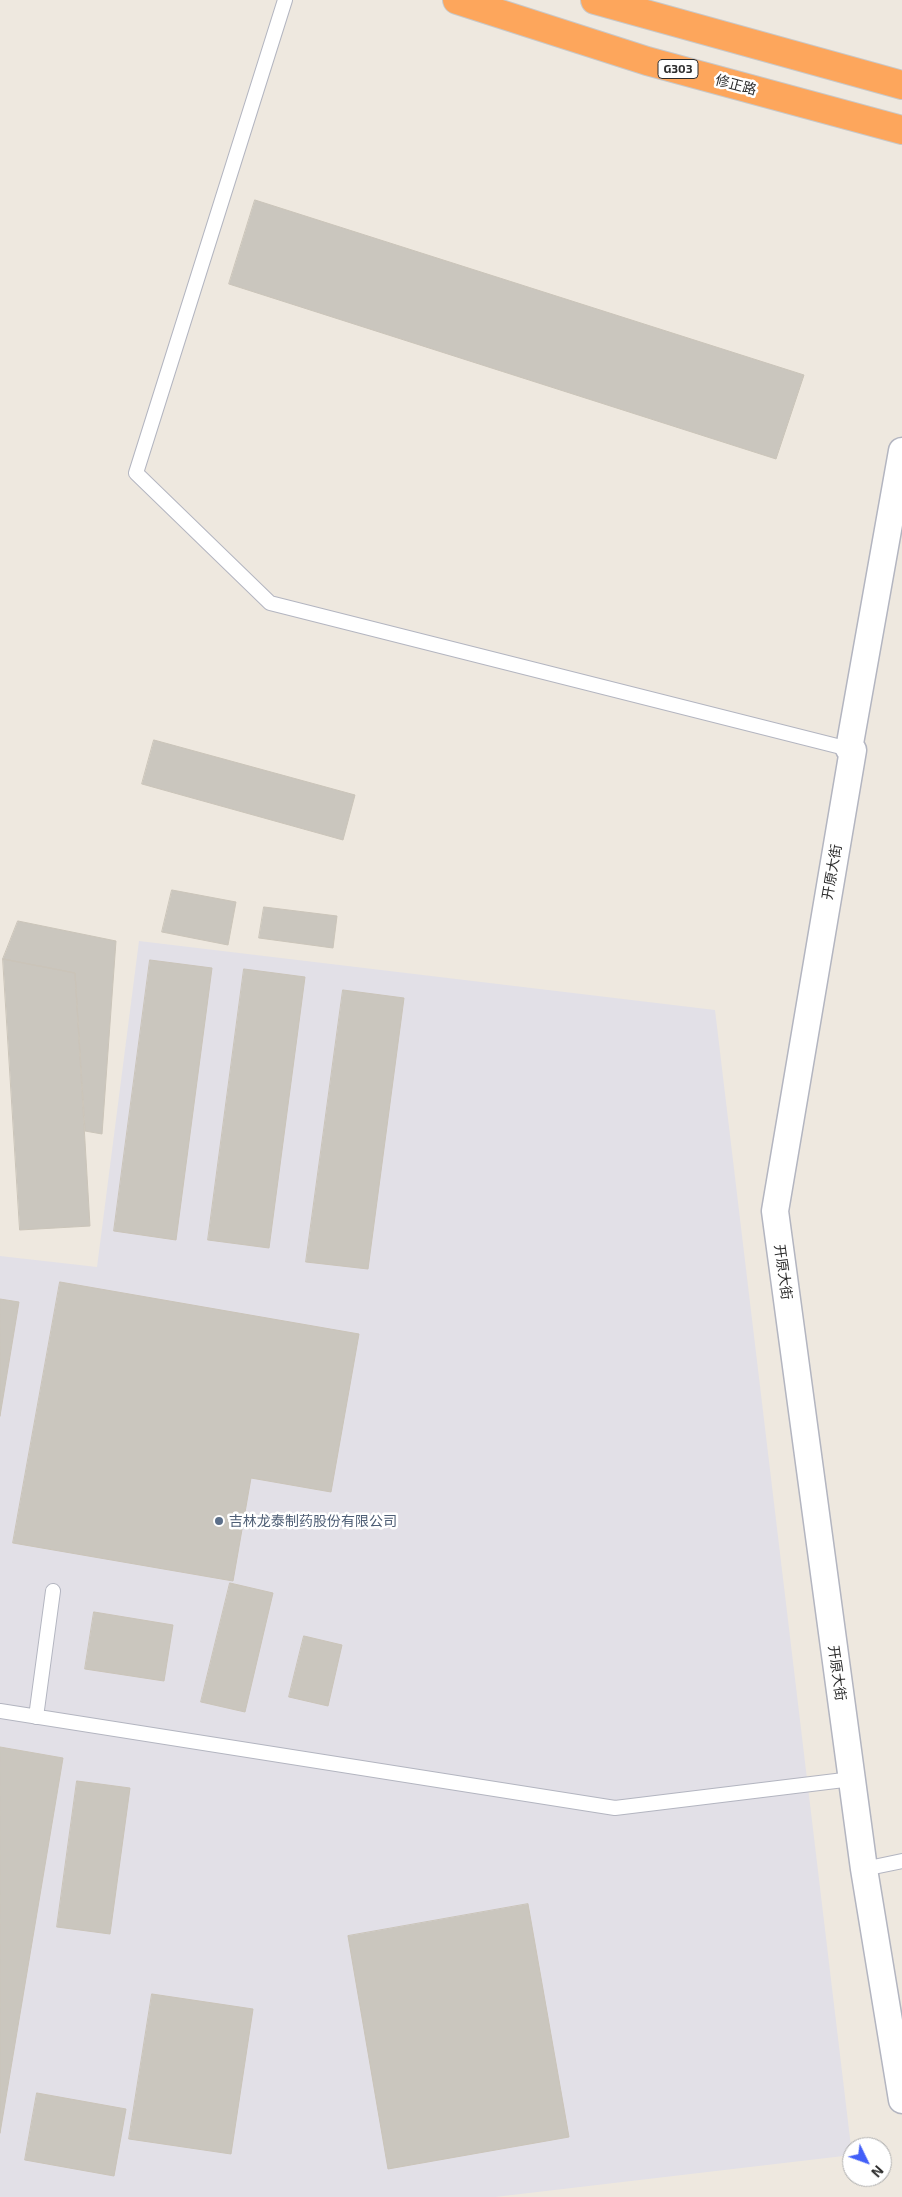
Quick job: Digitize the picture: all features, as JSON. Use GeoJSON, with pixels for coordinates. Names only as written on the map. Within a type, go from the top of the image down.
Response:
{"type":"FeatureCollection","features":[{"type":"Feature","properties":{"kind":"highway","name":"修正路"},"geometry":{"type":"LineString","coordinates":[[458,0],[646,61],[902,130]]}},
{"type":"Feature","properties":{"kind":"highway"},"geometry":{"type":"LineString","coordinates":[[595,0],[902,85]]}},
{"type":"Feature","properties":{"kind":"street","name":"开原大街"},"geometry":{"type":"LineString","coordinates":[[902,451],[775,1212],[864,1870],[902,2100]]}},
{"type":"Feature","properties":{"kind":"lane"},"geometry":{"type":"LineString","coordinates":[[285,0],[136,473],[270,603],[851,749]]}},
{"type":"Feature","properties":{"kind":"lane"},"geometry":{"type":"LineString","coordinates":[[36,1717],[53,1591]]}},
{"type":"Feature","properties":{"kind":"lane"},"geometry":{"type":"LineString","coordinates":[[0,1711],[615,1808],[852,1779]]}},
{"type":"Feature","properties":{"kind":"lane"},"geometry":{"type":"LineString","coordinates":[[864,1870],[902,1861]]}},
{"type":"Feature","properties":{"kind":"shaded area","name":"吉林龙泰制药股份有限公司"},"geometry":{"type":"Polygon","coordinates":[[[139,941],[715,1010],[850,2137],[842,2137],[842,2156],[495,2197],[0,2197],[0,1256],[97,1267],[139,941]]]}},
{"type":"Feature","properties":{"kind":"building"},"geometry":{"type":"Polygon","coordinates":[[[255,200],[804,375],[776,459],[229,284],[255,200]]]}},
{"type":"Feature","properties":{"kind":"building"},"geometry":{"type":"Polygon","coordinates":[[[154,740],[355,795],[343,840],[142,784],[154,740]]]}},
{"type":"Feature","properties":{"kind":"building"},"geometry":{"type":"Polygon","coordinates":[[[172,890],[236,902],[228,945],[162,932],[172,890]]]}},
{"type":"Feature","properties":{"kind":"building"},"geometry":{"type":"Polygon","coordinates":[[[264,907],[337,916],[333,948],[259,938],[264,907]]]}},
{"type":"Feature","properties":{"kind":"building"},"geometry":{"type":"Polygon","coordinates":[[[18,921],[116,941],[102,1134],[85,1131],[75,973],[3,959],[18,921]]]}},
{"type":"Feature","properties":{"kind":"building"},"geometry":{"type":"Polygon","coordinates":[[[3,959],[75,973],[90,1226],[20,1230],[3,959]]]}},
{"type":"Feature","properties":{"kind":"building"},"geometry":{"type":"Polygon","coordinates":[[[150,960],[212,968],[176,1240],[114,1231],[150,960]]]}},
{"type":"Feature","properties":{"kind":"building"},"geometry":{"type":"Polygon","coordinates":[[[244,969],[305,977],[269,1248],[208,1240],[244,969]]]}},
{"type":"Feature","properties":{"kind":"building"},"geometry":{"type":"Polygon","coordinates":[[[343,990],[404,998],[368,1269],[306,1262],[343,990]]]}},
{"type":"Feature","properties":{"kind":"building"},"geometry":{"type":"Polygon","coordinates":[[[60,1282],[359,1334],[331,1492],[251,1478],[233,1581],[13,1543],[60,1282]]]}},
{"type":"Feature","properties":{"kind":"building"},"geometry":{"type":"Polygon","coordinates":[[[0,1299],[19,1302],[0,1416],[0,1299]]]}},
{"type":"Feature","properties":{"kind":"building"},"geometry":{"type":"Polygon","coordinates":[[[230,1583],[273,1593],[245,1712],[201,1702],[230,1583]]]}},
{"type":"Feature","properties":{"kind":"building"},"geometry":{"type":"Polygon","coordinates":[[[94,1612],[173,1625],[164,1681],[85,1669],[94,1612]]]}},
{"type":"Feature","properties":{"kind":"building"},"geometry":{"type":"Polygon","coordinates":[[[304,1636],[342,1645],[328,1706],[289,1697],[304,1636]]]}},
{"type":"Feature","properties":{"kind":"building"},"geometry":{"type":"Polygon","coordinates":[[[0,1747],[63,1758],[0,2133],[0,1747]]]}},
{"type":"Feature","properties":{"kind":"building"},"geometry":{"type":"Polygon","coordinates":[[[77,1781],[130,1788],[110,1934],[57,1927],[77,1781]]]}},
{"type":"Feature","properties":{"kind":"building"},"geometry":{"type":"Polygon","coordinates":[[[528,1904],[569,2137],[388,2169],[348,1936],[528,1904]]]}},
{"type":"Feature","properties":{"kind":"building"},"geometry":{"type":"Polygon","coordinates":[[[152,1994],[253,2009],[231,2154],[129,2139],[152,1994]]]}},
{"type":"Feature","properties":{"kind":"building"},"geometry":{"type":"Polygon","coordinates":[[[37,2093],[126,2109],[114,2176],[25,2160],[37,2093]]]}},
{"type":"Feature","properties":{"kind":"place","name":"吉林龙泰制药股份有限公司"},"geometry":{"type":"Point","coordinates":[219,1521]}}]}
